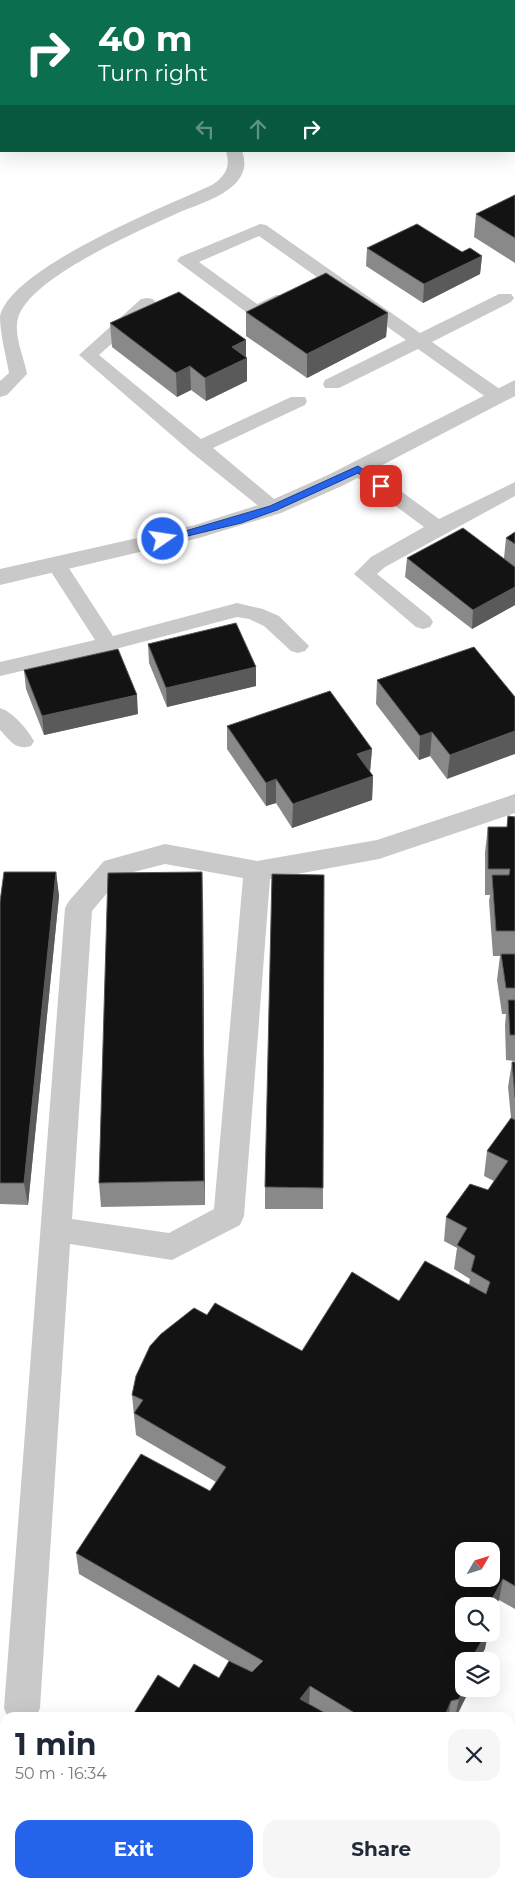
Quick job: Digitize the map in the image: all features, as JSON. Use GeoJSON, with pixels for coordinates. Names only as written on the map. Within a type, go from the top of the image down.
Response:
{"type":"FeatureCollection","features":[{"type":"Feature","properties":{"kind":"street"},"geometry":{"type":"LineString","coordinates":[[0,577],[199,531],[273,508],[358,469],[506,392]]}},
{"type":"Feature","properties":{"kind":"street"},"geometry":{"type":"LineString","coordinates":[[22,1708],[79,908],[113,868],[165,854],[257,871],[379,849],[515,803]]}},
{"type":"Feature","properties":{"kind":"street"},"geometry":{"type":"LineString","coordinates":[[56,1229],[172,1247],[229,1216],[257,871]]}},
{"type":"Feature","properties":{"kind":"lane"},"geometry":{"type":"LineString","coordinates":[[0,391],[18,374],[9,336],[10,314],[26,293],[48,274],[75,256],[229,181],[237,171],[238,160],[234,152]]}},
{"type":"Feature","properties":{"kind":"lane"},"geometry":{"type":"LineString","coordinates":[[329,278],[256,311],[186,261],[260,229],[418,341],[506,392]]}},
{"type":"Feature","properties":{"kind":"lane"},"geometry":{"type":"LineString","coordinates":[[332,384],[505,298]]}},
{"type":"Feature","properties":{"kind":"lane"},"geometry":{"type":"LineString","coordinates":[[147,303],[88,355],[198,448],[273,508]]}},
{"type":"Feature","properties":{"kind":"lane"},"geometry":{"type":"LineString","coordinates":[[198,448],[298,401]]}},
{"type":"Feature","properties":{"kind":"lane"},"geometry":{"type":"LineString","coordinates":[[358,469],[438,528]]}},
{"type":"Feature","properties":{"kind":"lane"},"geometry":{"type":"LineString","coordinates":[[424,622],[364,574],[378,562],[515,488]]}},
{"type":"Feature","properties":{"kind":"lane"},"geometry":{"type":"LineString","coordinates":[[56,564],[108,644]]}},
{"type":"Feature","properties":{"kind":"lane"},"geometry":{"type":"LineString","coordinates":[[0,669],[108,644],[237,610],[254,611],[271,620],[298,646]]}},
{"type":"Feature","properties":{"kind":"lane"},"geometry":{"type":"LineString","coordinates":[[0,716],[23,741]]}},
{"type":"Feature","properties":{"kind":"building"},"geometry":{"type":"Polygon","coordinates":[[[515,195],[515,238],[476,214],[515,195]]]}},
{"type":"Feature","properties":{"kind":"building"},"geometry":{"type":"Polygon","coordinates":[[[417,224],[462,252],[470,248],[482,256],[424,284],[367,248],[417,224]]]}},
{"type":"Feature","properties":{"kind":"building"},"geometry":{"type":"Polygon","coordinates":[[[326,273],[388,313],[307,354],[246,312],[326,273]]]}},
{"type":"Feature","properties":{"kind":"building"},"geometry":{"type":"Polygon","coordinates":[[[179,292],[246,340],[232,347],[247,358],[205,378],[190,366],[176,373],[110,323],[179,292]]]}},
{"type":"Feature","properties":{"kind":"building"},"geometry":{"type":"Polygon","coordinates":[[[463,528],[515,567],[515,587],[473,610],[407,558],[463,528]]]}},
{"type":"Feature","properties":{"kind":"building"},"geometry":{"type":"Polygon","coordinates":[[[515,532],[515,544],[506,538],[515,532]]]}},
{"type":"Feature","properties":{"kind":"building"},"geometry":{"type":"Polygon","coordinates":[[[236,623],[256,667],[166,688],[148,644],[236,623]]]}},
{"type":"Feature","properties":{"kind":"building"},"geometry":{"type":"Polygon","coordinates":[[[474,647],[515,697],[515,731],[450,755],[432,732],[420,736],[377,680],[474,647]]]}},
{"type":"Feature","properties":{"kind":"building"},"geometry":{"type":"Polygon","coordinates":[[[118,649],[137,695],[42,716],[24,670],[118,649]]]}},
{"type":"Feature","properties":{"kind":"building"},"geometry":{"type":"Polygon","coordinates":[[[330,691],[372,749],[357,754],[373,776],[293,804],[276,779],[266,783],[227,726],[330,691]]]}},
{"type":"Feature","properties":{"kind":"building"},"geometry":{"type":"Polygon","coordinates":[[[508,816],[515,817],[515,931],[496,931],[492,875],[509,875],[510,869],[488,869],[488,827],[507,827],[508,816]]]}},
{"type":"Feature","properties":{"kind":"building"},"geometry":{"type":"Polygon","coordinates":[[[4,872],[56,872],[24,1183],[0,1183],[0,902],[4,872]]]}},
{"type":"Feature","properties":{"kind":"building"},"geometry":{"type":"Polygon","coordinates":[[[202,872],[204,1181],[99,1183],[108,873],[202,872]]]}},
{"type":"Feature","properties":{"kind":"building"},"geometry":{"type":"Polygon","coordinates":[[[272,874],[324,875],[323,1188],[265,1187],[272,874]]]}},
{"type":"Feature","properties":{"kind":"building"},"geometry":{"type":"Polygon","coordinates":[[[501,954],[515,954],[515,988],[506,988],[501,954]]]}},
{"type":"Feature","properties":{"kind":"building"},"geometry":{"type":"Polygon","coordinates":[[[508,1000],[515,1000],[515,1035],[510,1035],[508,1000]]]}},
{"type":"Feature","properties":{"kind":"building"},"geometry":{"type":"Polygon","coordinates":[[[512,1062],[515,1062],[515,1097],[512,1062]]]}},
{"type":"Feature","properties":{"kind":"building"},"geometry":{"type":"Polygon","coordinates":[[[511,1118],[515,1120],[515,1586],[503,1579],[500,1584],[500,1542],[455,1542],[455,1588],[498,1588],[493,1597],[455,1597],[455,1642],[481,1642],[475,1652],[455,1652],[455,1697],[460,1697],[459,1699],[451,1701],[446,1712],[353,1712],[310,1686],[300,1699],[323,1712],[135,1712],[158,1675],[179,1688],[194,1664],[219,1678],[229,1661],[252,1672],[263,1661],[76,1553],[141,1454],[210,1491],[226,1467],[134,1413],[143,1400],[132,1395],[136,1376],[150,1346],[161,1334],[194,1308],[207,1315],[215,1303],[302,1351],[352,1272],[399,1301],[425,1261],[486,1294],[490,1282],[471,1271],[475,1256],[457,1245],[467,1228],[446,1217],[470,1184],[488,1190],[508,1161],[487,1151],[511,1118]]]}},
{"type":"Feature","properties":{"kind":"route"},"geometry":{"type":"LineString","coordinates":[[163,539],[199,531],[273,508],[358,469],[381,486]]}}]}
